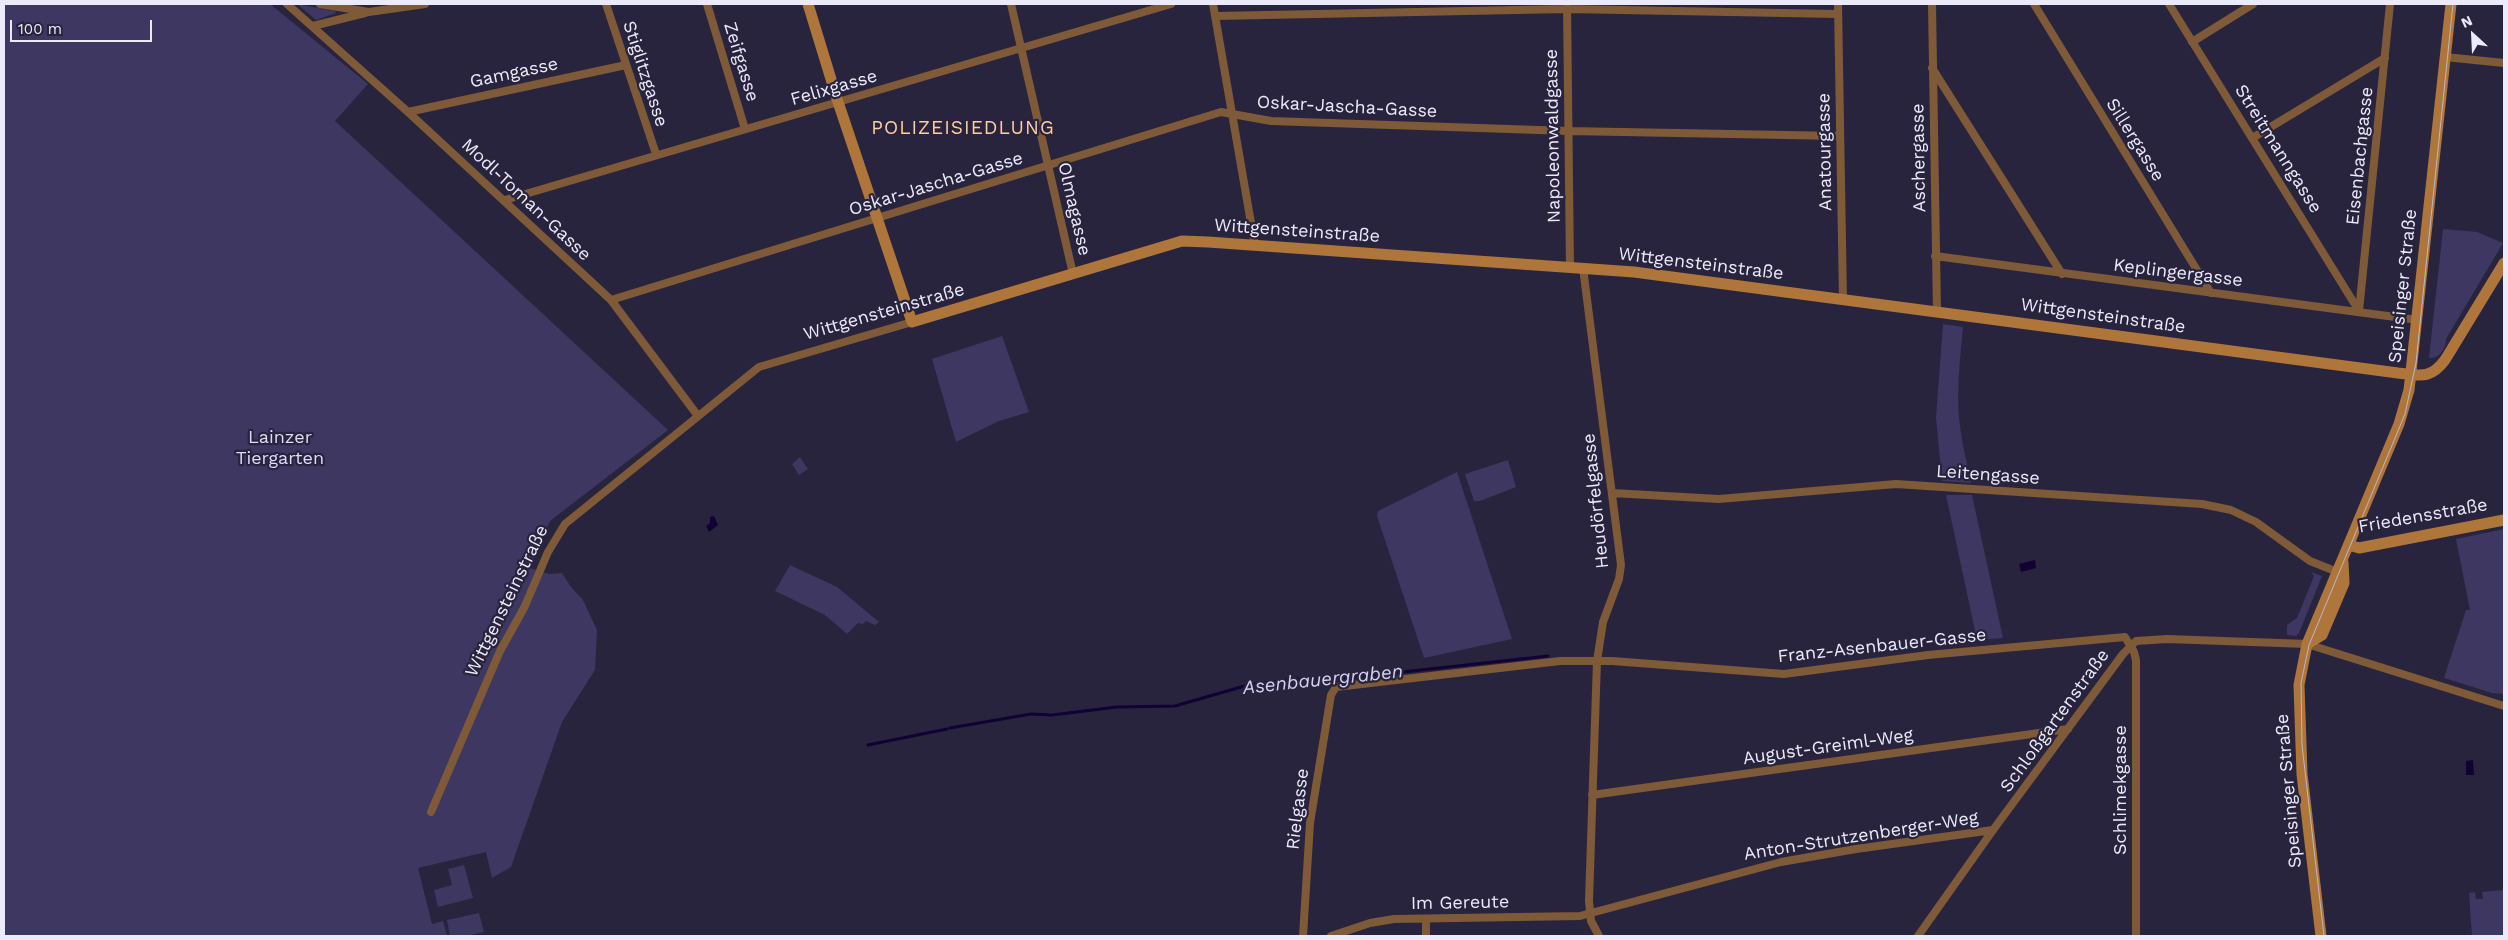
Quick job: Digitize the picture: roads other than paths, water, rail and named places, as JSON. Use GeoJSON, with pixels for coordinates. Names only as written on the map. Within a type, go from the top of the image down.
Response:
{"type":"FeatureCollection","features":[{"type":"Feature","properties":{"kind":"street","name":"Modl-Toman-Gasse"},"geometry":{"type":"LineString","coordinates":[[287,4],[505,200],[612,300],[698,416]]}},
{"type":"Feature","properties":{"kind":"street"},"geometry":{"type":"LineString","coordinates":[[320,4],[369,12]]}},
{"type":"Feature","properties":{"kind":"street"},"geometry":{"type":"LineString","coordinates":[[313,26],[369,12],[425,4]]}},
{"type":"Feature","properties":{"kind":"street","name":"Stiglitzgasse"},"geometry":{"type":"LineString","coordinates":[[606,4],[656,154]]}},
{"type":"Feature","properties":{"kind":"street","name":"Zeifgasse"},"geometry":{"type":"LineString","coordinates":[[707,4],[745,129]]}},
{"type":"Feature","properties":{"kind":"street"},"geometry":{"type":"LineString","coordinates":[[808,4],[838,102],[912,322]]}},
{"type":"Feature","properties":{"kind":"street","name":"Olmagasse"},"geometry":{"type":"LineString","coordinates":[[1011,4],[1073,274]]}},
{"type":"Feature","properties":{"kind":"street","name":"Felixgasse"},"geometry":{"type":"LineString","coordinates":[[505,200],[656,154],[1021,50],[1171,4]]}},
{"type":"Feature","properties":{"kind":"street"},"geometry":{"type":"LineString","coordinates":[[1213,4],[1255,246]]}},
{"type":"Feature","properties":{"kind":"street","name":"Anatourgasse"},"geometry":{"type":"LineString","coordinates":[[1838,4],[1844,300]]}},
{"type":"Feature","properties":{"kind":"street","name":"Aschergasse"},"geometry":{"type":"LineString","coordinates":[[1932,4],[1937,312]]}},
{"type":"Feature","properties":{"kind":"street","name":"Sillergasse"},"geometry":{"type":"LineString","coordinates":[[2034,4],[2211,292]]}},
{"type":"Feature","properties":{"kind":"street","name":"Streitmanngasse"},"geometry":{"type":"LineString","coordinates":[[2169,4],[2254,137],[2359,311]]}},
{"type":"Feature","properties":{"kind":"street"},"geometry":{"type":"LineString","coordinates":[[2192,42],[2254,4]]}},
{"type":"Feature","properties":{"kind":"street","name":"Eisenbachgasse"},"geometry":{"type":"LineString","coordinates":[[2359,311],[2390,4]]}},
{"type":"Feature","properties":{"kind":"street","name":"Speisinger Straße"},"geometry":{"type":"LineString","coordinates":[[2321,936],[2301,756],[2299,685],[2307,644],[2341,573],[2342,560],[2398,424],[2411,374],[2450,4]]}},
{"type":"Feature","properties":{"kind":"street"},"geometry":{"type":"LineString","coordinates":[[1215,16],[1567,7],[1838,14]]}},
{"type":"Feature","properties":{"kind":"street","name":"Napoleonwaldgasse"},"geometry":{"type":"LineString","coordinates":[[1567,7],[1570,267]]}},
{"type":"Feature","properties":{"kind":"street"},"geometry":{"type":"LineString","coordinates":[[2445,57],[2504,63]]}},
{"type":"Feature","properties":{"kind":"street"},"geometry":{"type":"LineString","coordinates":[[2254,137],[2385,58]]}},
{"type":"Feature","properties":{"kind":"street","name":"Gamgasse"},"geometry":{"type":"LineString","coordinates":[[408,112],[626,65]]}},
{"type":"Feature","properties":{"kind":"street"},"geometry":{"type":"LineString","coordinates":[[1932,68],[2062,274]]}},
{"type":"Feature","properties":{"kind":"street","name":"Oskar-Jascha-Gasse"},"geometry":{"type":"LineString","coordinates":[[612,300],[1221,112],[1271,121],[1568,131],[1840,136]]}},
{"type":"Feature","properties":{"kind":"street","name":"Wittgensteinstraße"},"geometry":{"type":"LineString","coordinates":[[431,812],[500,651],[524,608],[558,534],[576,514],[759,367],[1182,241],[1583,268],[2429,375],[2438,370],[2504,263]]}},
{"type":"Feature","properties":{"kind":"street","name":"Keplingergasse"},"geometry":{"type":"LineString","coordinates":[[1935,256],[2418,320]]}},
{"type":"Feature","properties":{"kind":"street","name":"Heudörfelgasse"},"geometry":{"type":"LineString","coordinates":[[1583,268],[1612,493],[1620,572],[1603,622],[1597,661],[1590,912],[1591,920],[1599,936]]}},
{"type":"Feature","properties":{"kind":"street","name":"Leitengasse"},"geometry":{"type":"LineString","coordinates":[[1612,493],[1719,499],[1896,484],[2202,504],[2231,510],[2256,522],[2310,561],[2341,573]]}},
{"type":"Feature","properties":{"kind":"street","name":"Friedensstraße"},"geometry":{"type":"LineString","coordinates":[[2349,545],[2358,548],[2504,520]]}},
{"type":"Feature","properties":{"kind":"street","name":"Franz-Asenbauer-Gasse"},"geometry":{"type":"LineString","coordinates":[[1336,687],[1560,660],[1727,668],[1784,674],[1928,655],[2114,638],[2125,638],[2130,646]]}},
{"type":"Feature","properties":{"kind":"street"},"geometry":{"type":"LineString","coordinates":[[2130,646],[2139,640],[2167,639],[2307,644],[2504,706]]}},
{"type":"Feature","properties":{"kind":"street","name":"Schloßgartenstraße"},"geometry":{"type":"LineString","coordinates":[[1918,936],[1993,830],[2130,646]]}},
{"type":"Feature","properties":{"kind":"street","name":"Schlimekgasse"},"geometry":{"type":"LineString","coordinates":[[2130,646],[2136,660],[2136,936]]}},
{"type":"Feature","properties":{"kind":"street","name":"Rielgasse"},"geometry":{"type":"LineString","coordinates":[[1303,936],[1310,823],[1331,695],[1336,687]]}},
{"type":"Feature","properties":{"kind":"street","name":"August-Greiml-Weg"},"geometry":{"type":"LineString","coordinates":[[1592,796],[2068,729]]}},
{"type":"Feature","properties":{"kind":"street","name":"Anton-Strutzenberger-Weg"},"geometry":{"type":"LineString","coordinates":[[1590,912],[1781,862],[1856,849],[1993,830]]}},
{"type":"Feature","properties":{"kind":"street","name":"Im Gereute"},"geometry":{"type":"LineString","coordinates":[[1332,936],[1381,921],[1580,916],[1590,912]]}},
{"type":"Feature","properties":{"kind":"street"},"geometry":{"type":"LineString","coordinates":[[1426,919],[1426,936]]}},
{"type":"Feature","properties":{"kind":"waterway","name":"Asenbauergraben"},"geometry":{"type":"LineString","coordinates":[[950,728],[1031,714],[1052,715],[1117,707],[1175,706],[1248,685],[1294,679],[1330,680],[1548,656]]}},
{"type":"Feature","properties":{"kind":"waterway","name":"Asenbauergraben"},"geometry":{"type":"LineString","coordinates":[[868,745],[947,729]]}},
{"type":"Feature","properties":{"kind":"tram line"},"geometry":{"type":"LineString","coordinates":[[2324,936],[2302,745],[2301,683],[2309,645],[2405,414],[2416,363],[2453,4]]}},
{"type":"Feature","properties":{"kind":"district","name":"POLIZEISIEDLUNG"},"geometry":{"type":"Point","coordinates":[963,128]}},
{"type":"Feature","properties":{"kind":"park label","name":"Lainzer Tiergarten"},"geometry":{"type":"Point","coordinates":[280,448]}}]}
